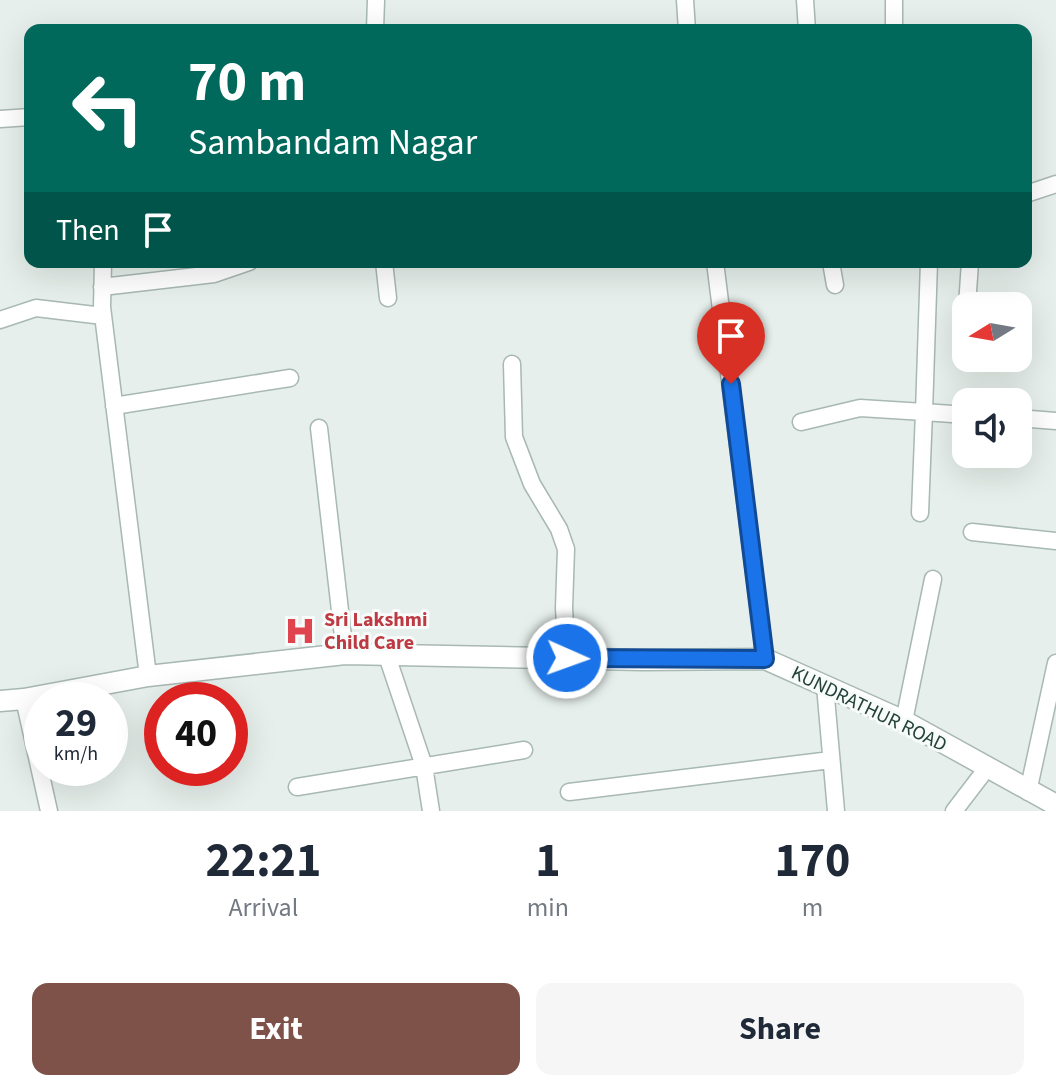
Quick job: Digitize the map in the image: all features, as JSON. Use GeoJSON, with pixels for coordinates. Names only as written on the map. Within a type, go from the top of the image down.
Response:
{"type":"FeatureCollection","features":[{"type":"Feature","properties":{"kind":"street"},"geometry":{"type":"LineString","coordinates":[[375,24],[376,0]]}},
{"type":"Feature","properties":{"kind":"street"},"geometry":{"type":"LineString","coordinates":[[685,0],[687,24]]}},
{"type":"Feature","properties":{"kind":"street"},"geometry":{"type":"LineString","coordinates":[[805,0],[807,24]]}},
{"type":"Feature","properties":{"kind":"street"},"geometry":{"type":"LineString","coordinates":[[894,0],[894,24]]}},
{"type":"Feature","properties":{"kind":"street"},"geometry":{"type":"LineString","coordinates":[[0,119],[24,117]]}},
{"type":"Feature","properties":{"kind":"street"},"geometry":{"type":"LineString","coordinates":[[1032,192],[1056,184]]}},
{"type":"Feature","properties":{"kind":"street"},"geometry":{"type":"LineString","coordinates":[[103,268],[103,312],[148,676]]}},
{"type":"Feature","properties":{"kind":"street"},"geometry":{"type":"LineString","coordinates":[[102,287],[214,274],[232,268]]}},
{"type":"Feature","properties":{"kind":"street"},"geometry":{"type":"LineString","coordinates":[[385,268],[388,298]]}},
{"type":"Feature","properties":{"kind":"street"},"geometry":{"type":"LineString","coordinates":[[716,268],[765,659]]}},
{"type":"Feature","properties":{"kind":"street"},"geometry":{"type":"LineString","coordinates":[[832,268],[835,285]]}},
{"type":"Feature","properties":{"kind":"street"},"geometry":{"type":"LineString","coordinates":[[920,513],[929,268]]}},
{"type":"Feature","properties":{"kind":"street"},"geometry":{"type":"LineString","coordinates":[[968,292],[970,268]]}},
{"type":"Feature","properties":{"kind":"street"},"geometry":{"type":"LineString","coordinates":[[0,320],[36,308],[103,312]]}},
{"type":"Feature","properties":{"kind":"street"},"geometry":{"type":"LineString","coordinates":[[512,364],[517,449],[532,484],[559,529],[566,549],[564,608],[567,658]]}},
{"type":"Feature","properties":{"kind":"street"},"geometry":{"type":"LineString","coordinates":[[114,406],[290,378]]}},
{"type":"Feature","properties":{"kind":"street"},"geometry":{"type":"LineString","coordinates":[[801,422],[860,408],[952,414]]}},
{"type":"Feature","properties":{"kind":"street"},"geometry":{"type":"LineString","coordinates":[[1032,419],[1056,421]]}},
{"type":"Feature","properties":{"kind":"street"},"geometry":{"type":"LineString","coordinates":[[319,428],[345,654]]}},
{"type":"Feature","properties":{"kind":"street"},"geometry":{"type":"LineString","coordinates":[[972,532],[1056,541]]}},
{"type":"Feature","properties":{"kind":"street"},"geometry":{"type":"LineString","coordinates":[[904,721],[933,579]]}},
{"type":"Feature","properties":{"kind":"street","name":"KUNDRATHUR ROAD"},"geometry":{"type":"LineString","coordinates":[[116,682],[345,654],[765,659],[904,721],[1056,805]]}},
{"type":"Feature","properties":{"kind":"street"},"geometry":{"type":"LineString","coordinates":[[387,656],[424,766],[431,811]]}},
{"type":"Feature","properties":{"kind":"street"},"geometry":{"type":"LineString","coordinates":[[1028,792],[1056,663]]}},
{"type":"Feature","properties":{"kind":"street"},"geometry":{"type":"LineString","coordinates":[[825,686],[836,811]]}},
{"type":"Feature","properties":{"kind":"street","name":"KUNDRATHUR ROAD"},"geometry":{"type":"LineString","coordinates":[[0,701],[24,699]]}},
{"type":"Feature","properties":{"kind":"street"},"geometry":{"type":"LineString","coordinates":[[297,787],[524,750]]}},
{"type":"Feature","properties":{"kind":"street"},"geometry":{"type":"LineString","coordinates":[[569,792],[831,760]]}},
{"type":"Feature","properties":{"kind":"street"},"geometry":{"type":"LineString","coordinates":[[954,811],[987,768]]}},
{"type":"Feature","properties":{"kind":"street"},"geometry":{"type":"LineString","coordinates":[[43,786],[49,811]]}},
{"type":"Feature","properties":{"kind":"place","name":"Sri Lakshmi Child Care"},"geometry":{"type":"Point","coordinates":[300,631]}},
{"type":"Feature","properties":{"kind":"route"},"geometry":{"type":"LineString","coordinates":[[567,658],[765,659],[731,384]]}}]}
